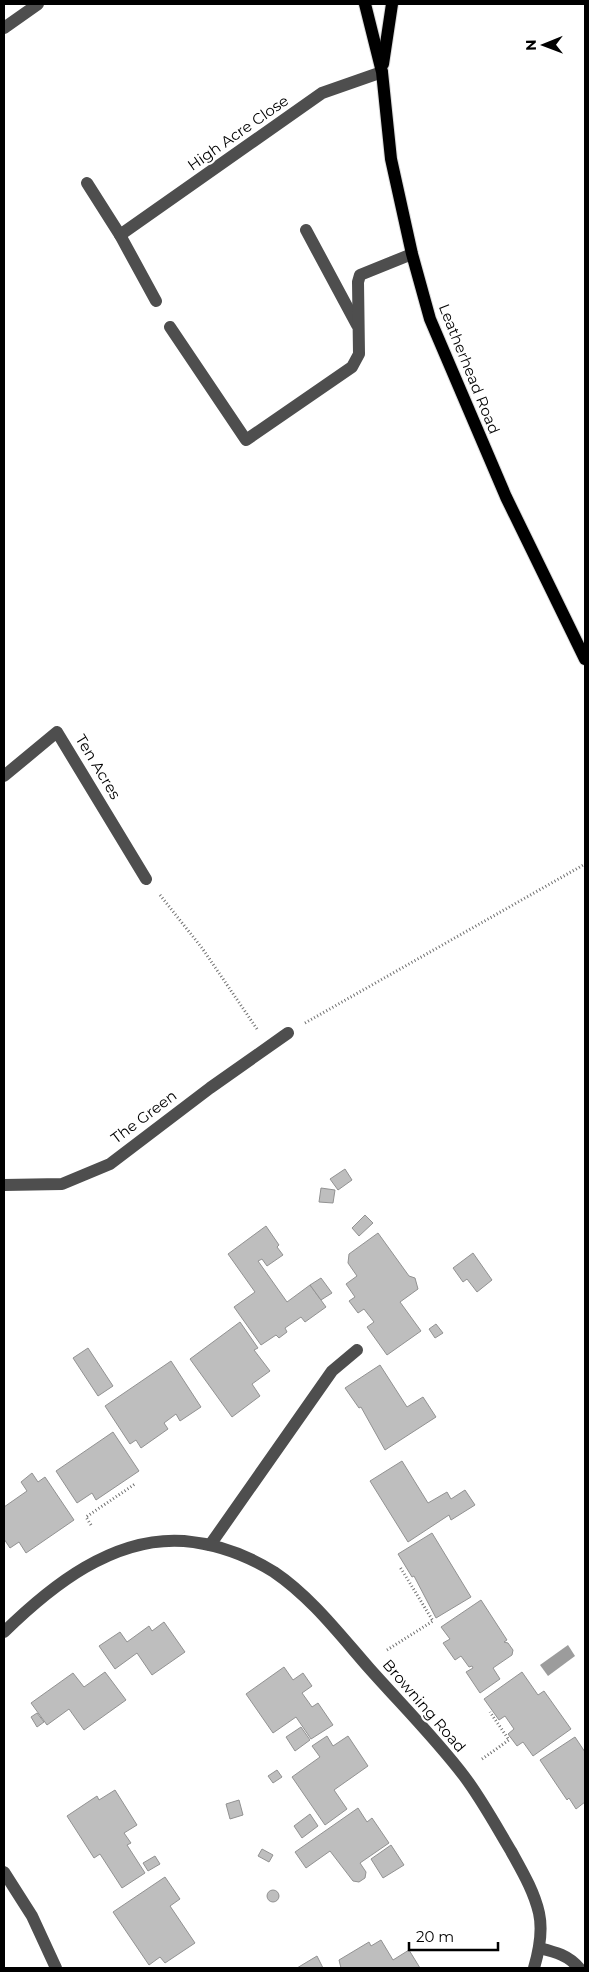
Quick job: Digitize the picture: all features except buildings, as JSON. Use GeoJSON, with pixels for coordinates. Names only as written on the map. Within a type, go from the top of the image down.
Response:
{"type":"FeatureCollection","features":[{"type":"Feature","properties":{"kind":"main road"},"geometry":{"type":"LineString","coordinates":[[366,4],[382,72]]}},
{"type":"Feature","properties":{"kind":"main road"},"geometry":{"type":"LineString","coordinates":[[382,72],[392,4]]}},
{"type":"Feature","properties":{"kind":"main road","name":"Leatherhead Road"},"geometry":{"type":"LineString","coordinates":[[382,72],[391,159],[412,254],[430,319],[506,497],[585,660]]}},
{"type":"Feature","properties":{"kind":"street"},"geometry":{"type":"LineString","coordinates":[[4,28],[38,4]]}},
{"type":"Feature","properties":{"kind":"street","name":"High Acre Close"},"geometry":{"type":"LineString","coordinates":[[120,236],[322,93],[382,72]]}},
{"type":"Feature","properties":{"kind":"street"},"geometry":{"type":"LineString","coordinates":[[87,183],[120,236],[156,301]]}},
{"type":"Feature","properties":{"kind":"street"},"geometry":{"type":"LineString","coordinates":[[306,230],[358,327]]}},
{"type":"Feature","properties":{"kind":"street"},"geometry":{"type":"LineString","coordinates":[[170,327],[244,440],[352,367],[359,354],[360,275],[412,254]]}},
{"type":"Feature","properties":{"kind":"street","name":"Ten Acres"},"geometry":{"type":"LineString","coordinates":[[4,776],[57,732],[146,879]]}},
{"type":"Feature","properties":{"kind":"street","name":"The Green"},"geometry":{"type":"LineString","coordinates":[[4,1186],[62,1184],[110,1164],[210,1088],[288,1033]]}},
{"type":"Feature","properties":{"kind":"street"},"geometry":{"type":"LineString","coordinates":[[210,1545],[332,1371],[357,1350]]}},
{"type":"Feature","properties":{"kind":"street","name":"Browning Road"},"geometry":{"type":"LineString","coordinates":[[4,1632],[36,1602],[79,1571],[130,1548],[163,1541],[210,1545],[250,1558],[293,1586],[319,1611],[464,1776],[490,1814],[534,1897],[539,1915],[539,1948],[534,1968]]}},
{"type":"Feature","properties":{"kind":"street"},"geometry":{"type":"LineString","coordinates":[[4,1872],[32,1916],[56,1968]]}},
{"type":"Feature","properties":{"kind":"street"},"geometry":{"type":"LineString","coordinates":[[539,1948],[561,1954],[572,1960],[579,1968]]}},
{"type":"Feature","properties":{"kind":"path"},"geometry":{"type":"LineString","coordinates":[[288,1033],[585,864]]}},
{"type":"Feature","properties":{"kind":"path"},"geometry":{"type":"LineString","coordinates":[[146,879],[197,940],[268,1046]]}},
{"type":"Feature","properties":{"kind":"path"},"geometry":{"type":"LineString","coordinates":[[91,1524],[86,1517],[135,1484]]}},
{"type":"Feature","properties":{"kind":"path"},"geometry":{"type":"LineString","coordinates":[[387,1650],[433,1621],[400,1567]]}},
{"type":"Feature","properties":{"kind":"path"},"geometry":{"type":"LineString","coordinates":[[482,1759],[509,1740],[490,1712]]}},
{"type":"Feature","properties":{"kind":"shaded area"},"geometry":{"type":"Polygon","coordinates":[[[568,1645],[575,1656],[548,1676],[540,1665],[568,1645]]]}}]}
